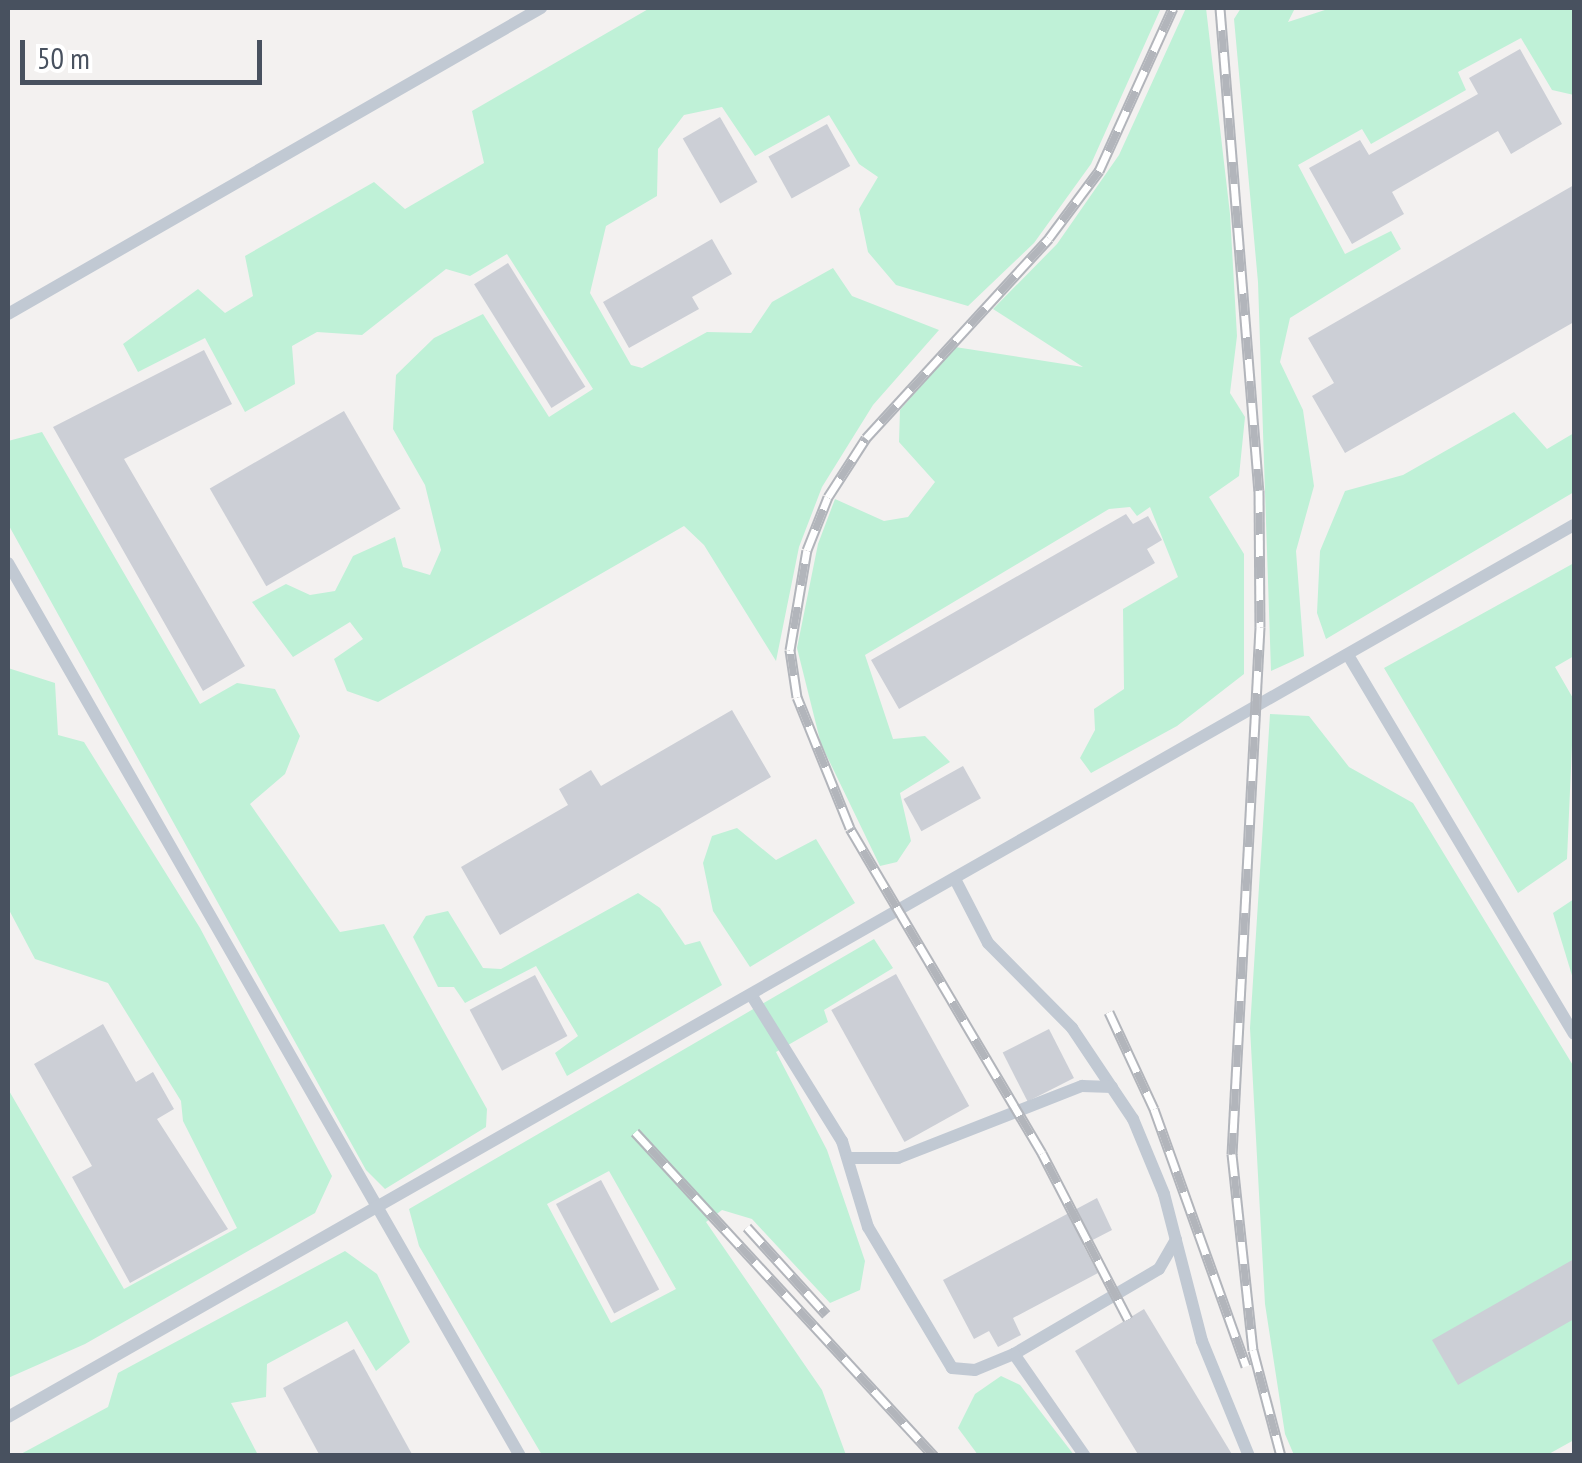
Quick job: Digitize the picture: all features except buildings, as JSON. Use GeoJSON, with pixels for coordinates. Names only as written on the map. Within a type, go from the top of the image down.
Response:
{"type":"FeatureCollection","features":[{"type":"Feature","properties":{"kind":"lane"},"geometry":{"type":"LineString","coordinates":[[8,314],[540,8]]}},
{"type":"Feature","properties":{"kind":"lane"},"geometry":{"type":"LineString","coordinates":[[8,1417],[379,1210],[1574,525]]}},
{"type":"Feature","properties":{"kind":"lane"},"geometry":{"type":"LineString","coordinates":[[8,562],[520,1456]]}},
{"type":"Feature","properties":{"kind":"lane"},"geometry":{"type":"LineString","coordinates":[[1348,655],[1574,1034]]}},
{"type":"Feature","properties":{"kind":"lane"},"geometry":{"type":"LineString","coordinates":[[955,879],[988,943],[1072,1028],[1133,1119],[1176,1239],[1202,1341],[1249,1456]]}},
{"type":"Feature","properties":{"kind":"lane"},"geometry":{"type":"LineString","coordinates":[[752,996],[850,1158],[868,1226],[952,1368],[975,1370],[1014,1354],[1159,1269],[1176,1239]]}},
{"type":"Feature","properties":{"kind":"lane"},"geometry":{"type":"LineString","coordinates":[[850,1158],[898,1158],[1082,1086],[1112,1087]]}},
{"type":"Feature","properties":{"kind":"lane"},"geometry":{"type":"LineString","coordinates":[[1014,1354],[1085,1456]]}},
{"type":"Feature","properties":{"kind":"green space"},"geometry":{"type":"Polygon","coordinates":[[[650,8],[1161,8],[1091,164],[1034,243],[968,306],[896,285],[868,252],[859,209],[878,177],[859,164],[829,115],[755,156],[722,107],[684,115],[658,149],[657,196],[606,226],[590,293],[631,365],[642,368],[707,332],[751,333],[772,302],[833,268],[852,296],[939,330],[873,405],[822,487],[799,547],[776,661],[704,545],[684,526],[378,702],[347,691],[334,659],[363,639],[350,622],[293,657],[252,602],[286,584],[310,595],[335,591],[353,556],[395,537],[403,567],[430,575],[441,550],[425,485],[393,429],[396,375],[434,338],[483,314],[549,417],[593,389],[507,254],[470,276],[446,269],[362,335],[317,332],[292,346],[295,384],[245,412],[205,338],[138,372],[123,344],[198,289],[225,313],[253,296],[245,256],[374,182],[405,209],[484,163],[472,111],[650,8]]]}},
{"type":"Feature","properties":{"kind":"green space"},"geometry":{"type":"Polygon","coordinates":[[[1186,8],[1206,8],[1230,214],[1237,336],[1230,393],[1245,417],[1239,476],[1209,497],[1244,554],[1244,674],[1177,726],[1091,773],[1080,758],[1095,730],[1094,709],[1124,689],[1123,609],[1178,577],[1150,507],[1137,516],[1130,507],[1109,509],[865,655],[893,739],[925,736],[950,762],[900,793],[911,841],[897,862],[880,866],[821,744],[797,648],[818,544],[835,499],[884,521],[908,517],[935,482],[899,442],[900,410],[955,347],[1083,367],[993,309],[1057,244],[1119,155],[1186,8]]]}},
{"type":"Feature","properties":{"kind":"green space"},"geometry":{"type":"Polygon","coordinates":[[[1241,8],[1295,8],[1288,22],[1331,8],[1574,8],[1574,95],[1552,90],[1521,38],[1458,72],[1466,90],[1371,144],[1362,129],[1298,165],[1345,254],[1391,231],[1401,249],[1290,318],[1280,362],[1303,410],[1314,486],[1296,551],[1304,656],[1271,671],[1258,282],[1234,19],[1241,8]]]}},
{"type":"Feature","properties":{"kind":"green space"},"geometry":{"type":"Polygon","coordinates":[[[1514,412],[1547,449],[1574,433],[1574,492],[1326,639],[1317,613],[1320,551],[1345,491],[1403,475],[1514,412]]]}},
{"type":"Feature","properties":{"kind":"green space"},"geometry":{"type":"Polygon","coordinates":[[[42,432],[200,704],[237,683],[275,689],[300,736],[285,774],[250,804],[340,932],[384,924],[487,1109],[486,1127],[385,1189],[366,1170],[8,524],[8,441],[42,432]]]}},
{"type":"Feature","properties":{"kind":"green space"},"geometry":{"type":"Polygon","coordinates":[[[1574,563],[1574,656],[1555,667],[1574,700],[1567,859],[1518,893],[1384,668],[1574,563]]]}},
{"type":"Feature","properties":{"kind":"green space"},"geometry":{"type":"Polygon","coordinates":[[[8,668],[55,683],[58,735],[84,742],[200,928],[332,1176],[315,1213],[85,1344],[8,1378],[8,1089],[124,1289],[237,1228],[183,1121],[181,1101],[108,983],[35,959],[8,908],[8,668]]]}},
{"type":"Feature","properties":{"kind":"green space"},"geometry":{"type":"Polygon","coordinates":[[[1270,714],[1309,716],[1349,767],[1413,803],[1574,1067],[1574,1440],[1547,1455],[1294,1455],[1285,1434],[1265,1304],[1250,1028],[1270,714]]]}},
{"type":"Feature","properties":{"kind":"green space"},"geometry":{"type":"Polygon","coordinates":[[[737,828],[776,860],[816,839],[855,903],[750,967],[713,911],[703,863],[712,836],[737,828]]]}},
{"type":"Feature","properties":{"kind":"green space"},"geometry":{"type":"Polygon","coordinates":[[[638,893],[660,908],[685,945],[700,941],[722,985],[567,1076],[555,1053],[578,1036],[536,966],[465,1003],[454,987],[438,987],[413,937],[426,916],[448,911],[483,968],[501,969],[638,893]]]}},
{"type":"Feature","properties":{"kind":"green space"},"geometry":{"type":"Polygon","coordinates":[[[1574,899],[1574,982],[1553,913],[1574,899]]]}},
{"type":"Feature","properties":{"kind":"green space"},"geometry":{"type":"Polygon","coordinates":[[[874,939],[893,968],[824,1010],[828,1022],[776,1052],[827,1150],[865,1261],[860,1290],[830,1303],[752,1219],[722,1210],[706,1222],[822,1390],[846,1455],[542,1455],[419,1246],[409,1209],[874,939]],[[609,1171],[547,1204],[611,1323],[676,1289],[609,1171]]]}},
{"type":"Feature","properties":{"kind":"green space"},"geometry":{"type":"Polygon","coordinates":[[[345,1251],[377,1274],[410,1342],[376,1371],[347,1321],[267,1364],[266,1397],[231,1403],[258,1455],[19,1455],[108,1407],[118,1373],[345,1251]]]}},
{"type":"Feature","properties":{"kind":"green space"},"geometry":{"type":"Polygon","coordinates":[[[1001,1376],[1020,1385],[1074,1455],[978,1455],[958,1428],[975,1394],[1001,1376]]]}},
{"type":"Feature","properties":{"kind":"railway"},"geometry":{"type":"LineString","coordinates":[[1128,1319],[1042,1153],[850,828],[797,697],[790,650],[807,550],[828,497],[866,438],[1049,238],[1099,171],[1173,8]]}},
{"type":"Feature","properties":{"kind":"railway"},"geometry":{"type":"LineString","coordinates":[[1220,8],[1259,490],[1260,627],[1232,1154],[1253,1350],[1281,1456]]}},
{"type":"Feature","properties":{"kind":"railway"},"geometry":{"type":"LineString","coordinates":[[1109,1012],[1154,1109],[1246,1366]]}},
{"type":"Feature","properties":{"kind":"railway"},"geometry":{"type":"LineString","coordinates":[[635,1132],[934,1456]]}},
{"type":"Feature","properties":{"kind":"railway"},"geometry":{"type":"LineString","coordinates":[[747,1227],[826,1314]]}}]}
